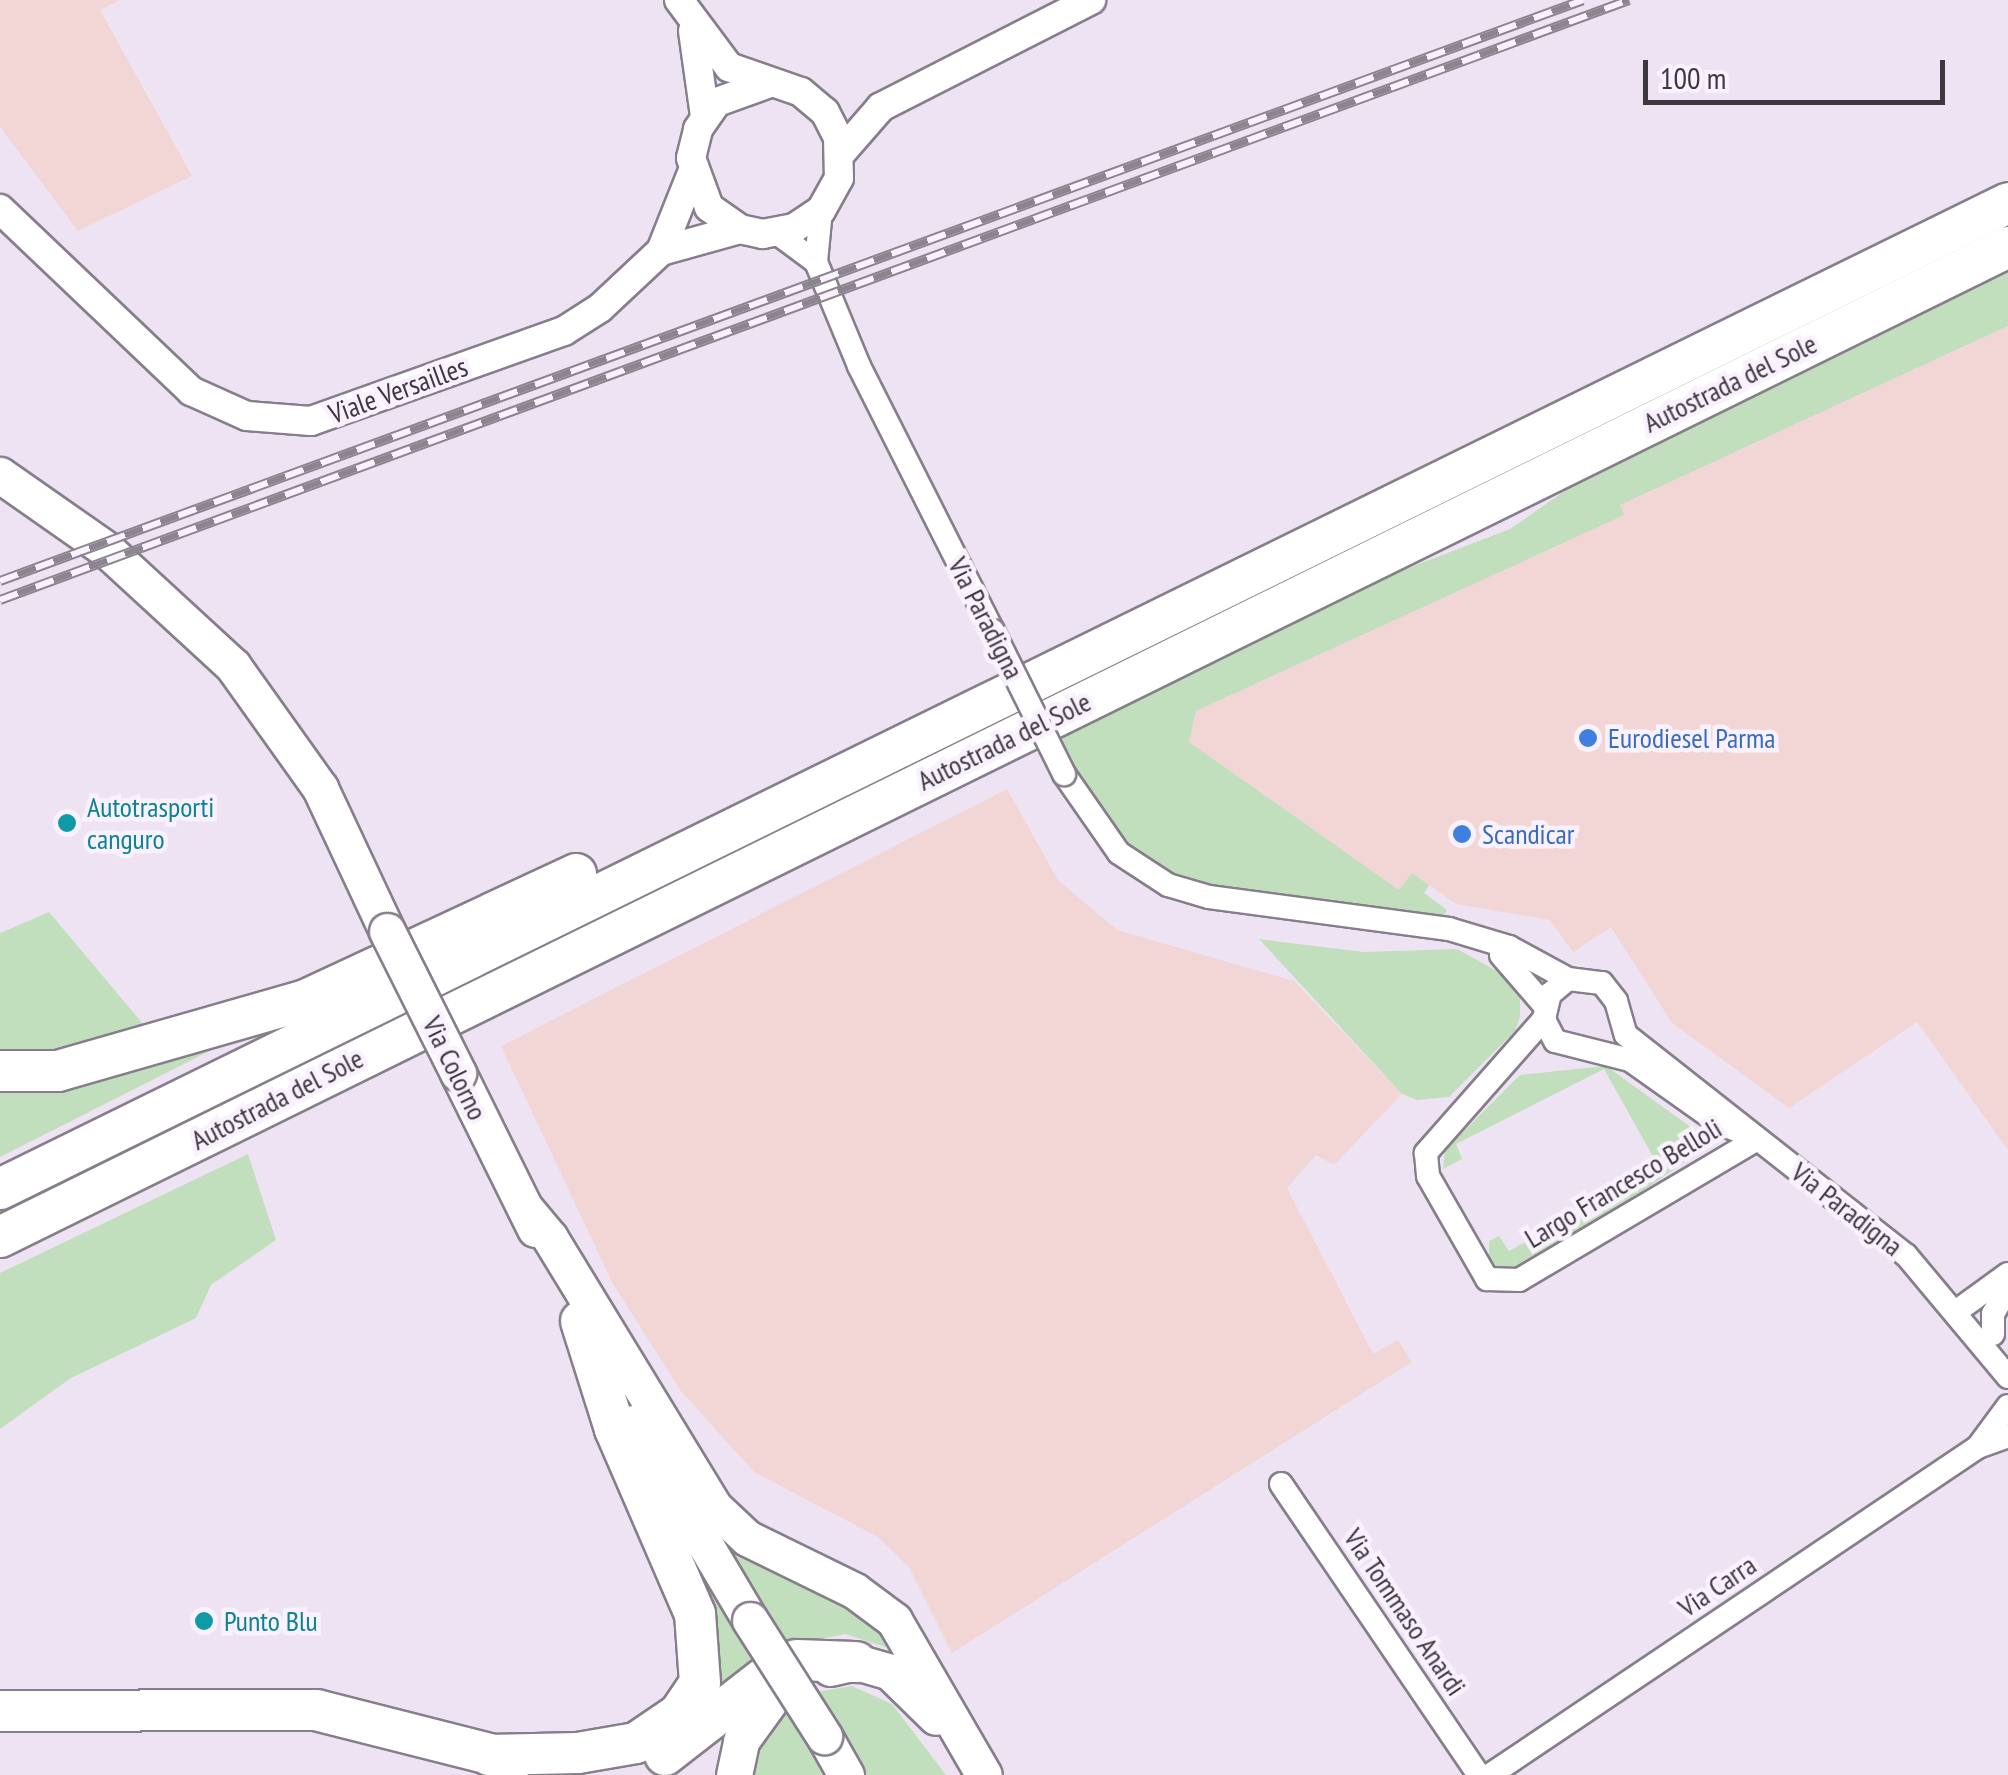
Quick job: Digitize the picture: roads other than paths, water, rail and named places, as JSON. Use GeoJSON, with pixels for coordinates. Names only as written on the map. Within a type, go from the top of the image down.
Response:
{"type":"FeatureCollection","features":[{"type":"Feature","properties":{"kind":"highway","name":"Autostrada del Sole"},"geometry":{"type":"LineString","coordinates":[[0,1189],[2008,203]]}},
{"type":"Feature","properties":{"kind":"highway","name":"Autostrada del Sole"},"geometry":{"type":"LineString","coordinates":[[0,1237],[2008,247]]}},
{"type":"Feature","properties":{"kind":"highway"},"geometry":{"type":"LineString","coordinates":[[0,1070],[58,1071],[306,1000],[717,809],[781,803]]}},
{"type":"Feature","properties":{"kind":"highway"},"geometry":{"type":"LineString","coordinates":[[0,1260],[50,1212]]}},
{"type":"Feature","properties":{"kind":"highway"},"geometry":{"type":"LineString","coordinates":[[489,1755],[578,1753],[636,1743],[678,1714],[700,1683],[695,1614],[615,1430],[581,1321]]}},
{"type":"Feature","properties":{"kind":"highway"},"geometry":{"type":"LineString","coordinates":[[608,1775],[665,1756],[785,1677],[856,1662]]}},
{"type":"Feature","properties":{"kind":"highway"},"geometry":{"type":"LineString","coordinates":[[0,1711],[295,1708],[358,1718],[489,1755],[586,1775]]}},
{"type":"Feature","properties":{"kind":"main road","name":"Via Colorno"},"geometry":{"type":"LineString","coordinates":[[0,475],[107,550],[233,666],[320,788],[387,931],[646,1448],[836,1760]]}},
{"type":"Feature","properties":{"kind":"main road"},"geometry":{"type":"LineString","coordinates":[[525,1208],[550,1238],[714,1507],[747,1538],[856,1591],[894,1620],[980,1775]]}},
{"type":"Feature","properties":{"kind":"main road"},"geometry":{"type":"LineString","coordinates":[[856,1662],[906,1683],[980,1775]]}},
{"type":"Feature","properties":{"kind":"main road"},"geometry":{"type":"LineString","coordinates":[[734,1775],[746,1731],[785,1677]]}},
{"type":"Feature","properties":{"kind":"street"},"geometry":{"type":"LineString","coordinates":[[841,152],[881,107],[1091,0]]}},
{"type":"Feature","properties":{"kind":"street"},"geometry":{"type":"LineString","coordinates":[[686,12],[729,68],[826,108],[881,107]]}},
{"type":"Feature","properties":{"kind":"street"},"geometry":{"type":"LineString","coordinates":[[686,12],[705,116]]}},
{"type":"Feature","properties":{"kind":"street"},"geometry":{"type":"LineString","coordinates":[[767,84],[732,92],[705,116],[693,143],[692,172],[709,207],[752,231],[778,234],[816,262]]}},
{"type":"Feature","properties":{"kind":"street"},"geometry":{"type":"LineString","coordinates":[[815,102],[833,124],[841,152]]}},
{"type":"Feature","properties":{"kind":"street","name":"Via Paradigna"},"geometry":{"type":"LineString","coordinates":[[841,152],[839,178],[820,210],[816,262],[860,366],[1064,774],[1119,853],[1168,885],[1209,897],[1469,934],[1510,946],[1568,979],[1602,983],[1626,1035],[1753,1138],[1877,1230],[1960,1309]]}},
{"type":"Feature","properties":{"kind":"street","name":"Viale Versailles"},"geometry":{"type":"LineString","coordinates":[[0,209],[192,391],[246,416],[311,421],[564,331],[636,279],[661,251],[692,172]]}},
{"type":"Feature","properties":{"kind":"street"},"geometry":{"type":"LineString","coordinates":[[752,231],[794,228],[820,210]]}},
{"type":"Feature","properties":{"kind":"street","name":"Viale Versailles"},"geometry":{"type":"LineString","coordinates":[[661,251],[752,231]]}},
{"type":"Feature","properties":{"kind":"street","name":"Via Paradigna"},"geometry":{"type":"LineString","coordinates":[[1469,934],[1521,973],[1566,1048],[1630,1060],[1719,1122],[1753,1138]]}},
{"type":"Feature","properties":{"kind":"street"},"geometry":{"type":"LineString","coordinates":[[1544,1012],[1568,979]]}},
{"type":"Feature","properties":{"kind":"street","name":"Largo Francesco Belloli"},"geometry":{"type":"LineString","coordinates":[[1544,1012],[1426,1153],[1428,1176],[1488,1279],[1519,1280],[1753,1138]]}},
{"type":"Feature","properties":{"kind":"street"},"geometry":{"type":"LineString","coordinates":[[1591,1051],[1612,1036],[1619,1013]]}},
{"type":"Feature","properties":{"kind":"street"},"geometry":{"type":"LineString","coordinates":[[1960,1309],[2008,1274]]}},
{"type":"Feature","properties":{"kind":"street"},"geometry":{"type":"LineString","coordinates":[[2000,1341],[1994,1314],[2008,1288]]}},
{"type":"Feature","properties":{"kind":"street"},"geometry":{"type":"LineString","coordinates":[[1960,1309],[2000,1341]]}},
{"type":"Feature","properties":{"kind":"street"},"geometry":{"type":"LineString","coordinates":[[1960,1309],[2008,1377]]}},
{"type":"Feature","properties":{"kind":"street","name":"Via Carra"},"geometry":{"type":"LineString","coordinates":[[1978,1446],[2008,1406]]}},
{"type":"Feature","properties":{"kind":"street","name":"Via Carra"},"geometry":{"type":"LineString","coordinates":[[1490,1775],[1978,1446],[2008,1436]]}},
{"type":"Feature","properties":{"kind":"street","name":"Via Tommaso Anardi"},"geometry":{"type":"LineString","coordinates":[[1281,1484],[1479,1775]]}},
{"type":"Feature","properties":{"kind":"railway"},"geometry":{"type":"LineString","coordinates":[[0,581],[1583,0]]}},
{"type":"Feature","properties":{"kind":"railway"},"geometry":{"type":"LineString","coordinates":[[0,600],[1629,0]]}},
{"type":"Feature","properties":{"kind":"place","name":"Eurodiesel Parma"},"geometry":{"type":"Point","coordinates":[1588,738]}},
{"type":"Feature","properties":{"kind":"place","name":"Autotrasporti canguro"},"geometry":{"type":"Point","coordinates":[67,823]}},
{"type":"Feature","properties":{"kind":"place","name":"Scandicar"},"geometry":{"type":"Point","coordinates":[1462,834]}},
{"type":"Feature","properties":{"kind":"place","name":"Punto Blu"},"geometry":{"type":"Point","coordinates":[204,1621]}}]}
